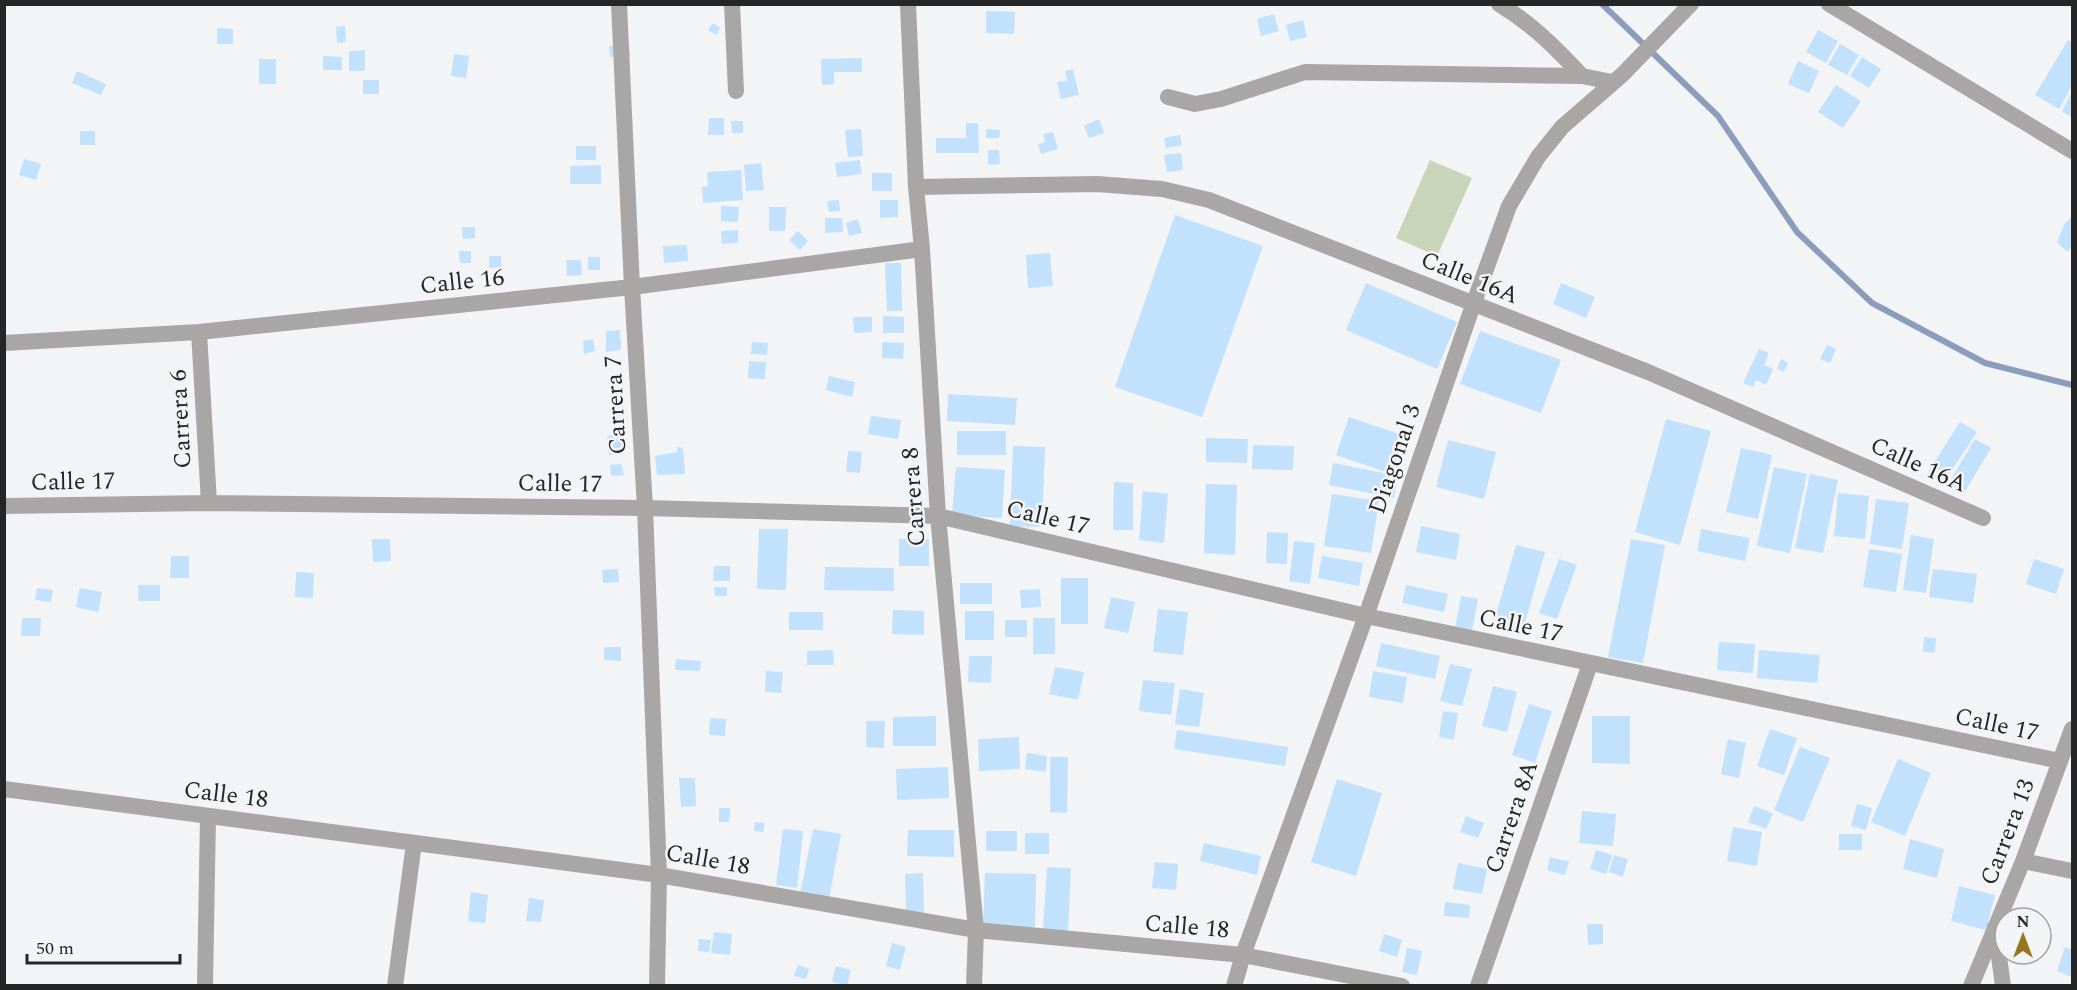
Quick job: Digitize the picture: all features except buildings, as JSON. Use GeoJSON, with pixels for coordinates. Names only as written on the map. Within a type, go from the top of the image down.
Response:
{"type":"FeatureCollection","features":[{"type":"Feature","properties":{"kind":"street","name":"Carrera 7"},"geometry":{"type":"LineString","coordinates":[[619,4],[645,507],[659,875],[657,986]]}},
{"type":"Feature","properties":{"kind":"street"},"geometry":{"type":"LineString","coordinates":[[732,4],[736,91]]}},
{"type":"Feature","properties":{"kind":"street","name":"Carrera 8"},"geometry":{"type":"LineString","coordinates":[[908,4],[916,187],[922,249],[938,516],[976,930],[974,986]]}},
{"type":"Feature","properties":{"kind":"street"},"geometry":{"type":"LineString","coordinates":[[1498,4],[1553,44],[1582,76]]}},
{"type":"Feature","properties":{"kind":"street","name":"Diagonal 3"},"geometry":{"type":"LineString","coordinates":[[1234,986],[1243,955],[1366,616],[1509,206],[1538,157],[1562,127],[1617,79],[1691,4]]}},
{"type":"Feature","properties":{"kind":"street"},"geometry":{"type":"LineString","coordinates":[[1829,4],[2073,151]]}},
{"type":"Feature","properties":{"kind":"street"},"geometry":{"type":"LineString","coordinates":[[1168,97],[1195,104],[1221,99],[1305,72],[1582,76],[1617,79]]}},
{"type":"Feature","properties":{"kind":"street","name":"Calle 16A"},"geometry":{"type":"LineString","coordinates":[[916,187],[1097,184],[1162,189],[1209,200],[1647,372],[1983,518]]}},
{"type":"Feature","properties":{"kind":"street","name":"Calle 16"},"geometry":{"type":"LineString","coordinates":[[4,343],[199,332],[632,287],[922,249]]}},
{"type":"Feature","properties":{"kind":"street","name":"Carrera 6"},"geometry":{"type":"LineString","coordinates":[[199,332],[209,503]]}},
{"type":"Feature","properties":{"kind":"street","name":"Calle 17"},"geometry":{"type":"LineString","coordinates":[[4,506],[209,503],[645,507],[938,516],[1366,616],[2060,761]]}},
{"type":"Feature","properties":{"kind":"street","name":"Carrera 8A"},"geometry":{"type":"LineString","coordinates":[[1478,986],[1590,664]]}},
{"type":"Feature","properties":{"kind":"street","name":"Carrera 13"},"geometry":{"type":"LineString","coordinates":[[2004,906],[2073,729]]}},
{"type":"Feature","properties":{"kind":"street","name":"Calle 18"},"geometry":{"type":"LineString","coordinates":[[4,789],[659,875],[976,930],[1243,955],[1402,986]]}},
{"type":"Feature","properties":{"kind":"street"},"geometry":{"type":"LineString","coordinates":[[205,986],[208,816]]}},
{"type":"Feature","properties":{"kind":"street"},"geometry":{"type":"LineString","coordinates":[[395,986],[414,843]]}},
{"type":"Feature","properties":{"kind":"street"},"geometry":{"type":"LineString","coordinates":[[2023,861],[2073,871]]}},
{"type":"Feature","properties":{"kind":"street","name":"Carrera 13"},"geometry":{"type":"LineString","coordinates":[[1971,986],[1993,932]]}},
{"type":"Feature","properties":{"kind":"street"},"geometry":{"type":"LineString","coordinates":[[2000,966],[2003,986]]}},
{"type":"Feature","properties":{"kind":"green space"},"geometry":{"type":"Polygon","coordinates":[[[1430,160],[1472,178],[1437,256],[1396,238],[1430,160]]]}},
{"type":"Feature","properties":{"kind":"waterway"},"geometry":{"type":"LineString","coordinates":[[1602,4],[1718,116],[1797,232],[1872,303],[1985,363],[2072,385]]}}]}
